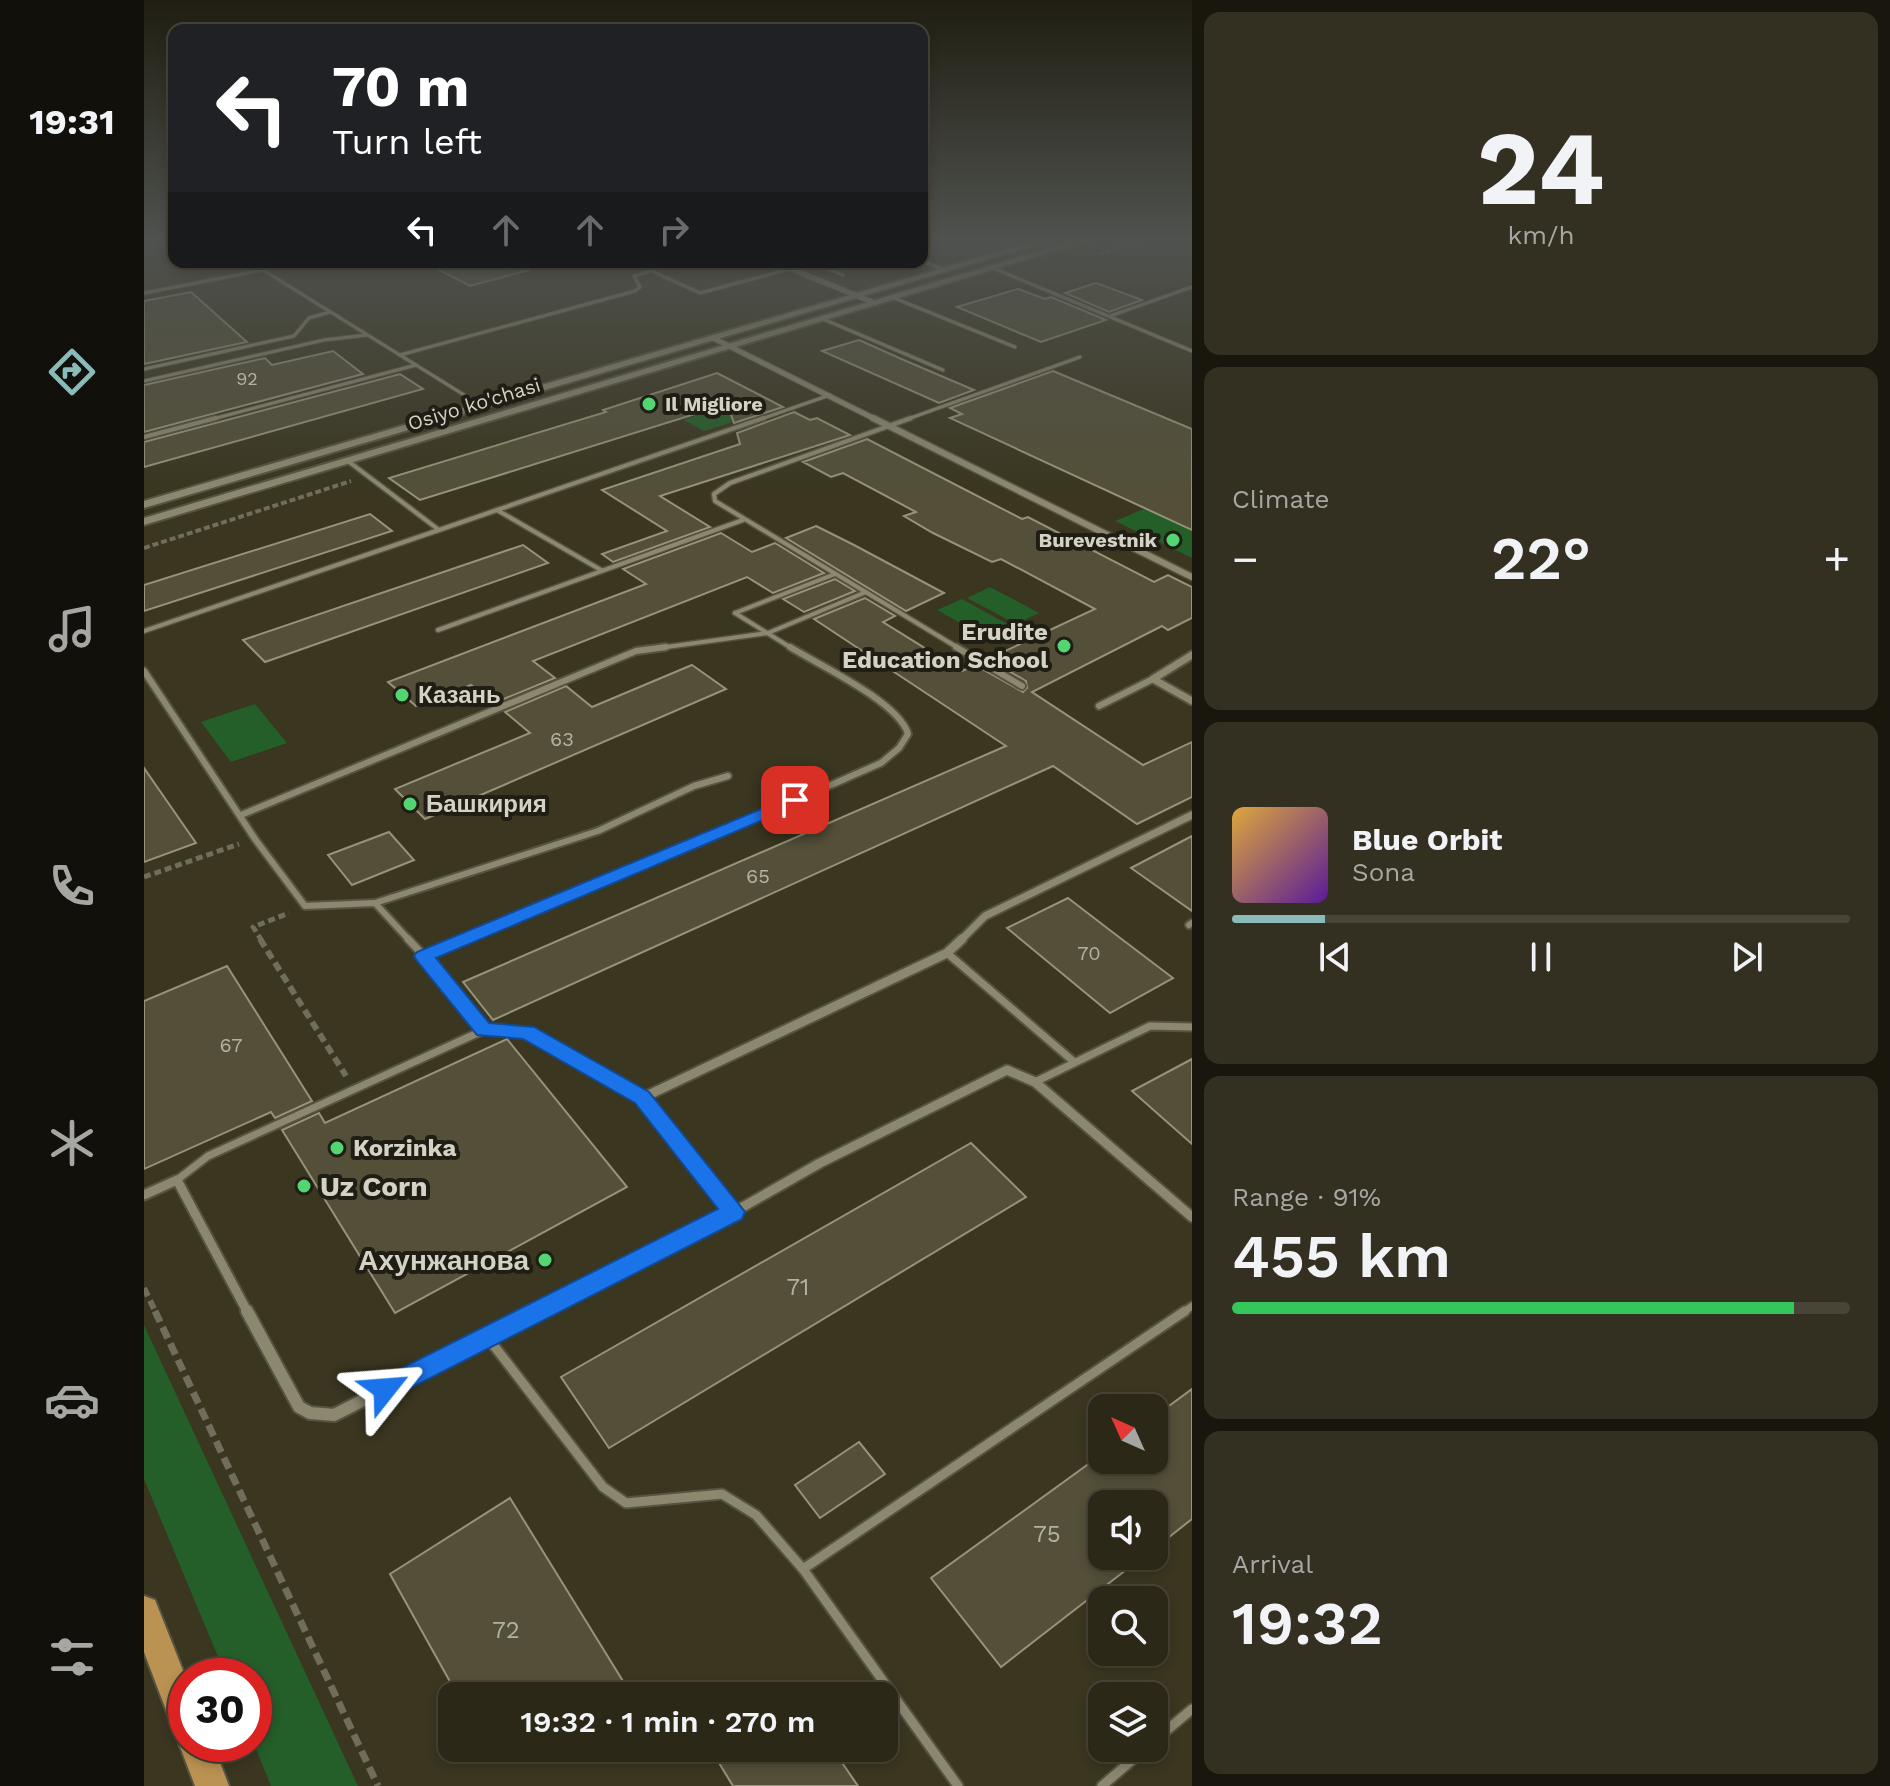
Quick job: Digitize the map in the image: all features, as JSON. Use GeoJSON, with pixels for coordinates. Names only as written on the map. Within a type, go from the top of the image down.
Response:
{"type":"FeatureCollection","features":[{"type":"Feature","properties":{"kind":"main road","name":"Osiyo ko'chasi"},"geometry":{"type":"LineString","coordinates":[[144,505],[767,322]]}},
{"type":"Feature","properties":{"kind":"main road","name":"Osiyo ko'chasi"},"geometry":{"type":"LineString","coordinates":[[144,522],[811,322]]}},
{"type":"Feature","properties":{"kind":"main road"},"geometry":{"type":"LineString","coordinates":[[144,1611],[168,1673]]}},
{"type":"Feature","properties":{"kind":"main road"},"geometry":{"type":"LineString","coordinates":[[203,1762],[212,1786]]}},
{"type":"Feature","properties":{"kind":"street"},"geometry":{"type":"LineString","coordinates":[[713,338],[1192,577]]}},
{"type":"Feature","properties":{"kind":"street"},"geometry":{"type":"LineString","coordinates":[[1192,655],[1153,679],[1192,701]]}},
{"type":"Feature","properties":{"kind":"street"},"geometry":{"type":"LineString","coordinates":[[734,1212],[642,1098],[947,953],[985,916],[1191,817]]}},
{"type":"Feature","properties":{"kind":"street"},"geometry":{"type":"LineString","coordinates":[[144,1195],[177,1180],[299,1407],[310,1413],[334,1415],[734,1212],[820,1163],[1007,1070],[1035,1082],[1192,1217]]}},
{"type":"Feature","properties":{"kind":"lane"},"geometry":{"type":"LineString","coordinates":[[144,369],[294,336],[305,322]]}},
{"type":"Feature","properties":{"kind":"lane"},"geometry":{"type":"LineString","coordinates":[[347,322],[482,406]]}},
{"type":"Feature","properties":{"kind":"lane"},"geometry":{"type":"LineString","coordinates":[[400,355],[520,322]]}},
{"type":"Feature","properties":{"kind":"lane"},"geometry":{"type":"LineString","coordinates":[[831,322],[943,370]]}},
{"type":"Feature","properties":{"kind":"lane"},"geometry":{"type":"LineString","coordinates":[[954,322],[1015,347]]}},
{"type":"Feature","properties":{"kind":"lane"},"geometry":{"type":"LineString","coordinates":[[1120,322],[1192,351]]}},
{"type":"Feature","properties":{"kind":"lane"},"geometry":{"type":"LineString","coordinates":[[144,381],[324,340],[367,335]]}},
{"type":"Feature","properties":{"kind":"lane"},"geometry":{"type":"LineString","coordinates":[[1022,686],[743,520],[715,501],[714,494],[718,489],[1080,357]]}},
{"type":"Feature","properties":{"kind":"lane"},"geometry":{"type":"LineString","coordinates":[[144,437],[416,365]]}},
{"type":"Feature","properties":{"kind":"lane"},"geometry":{"type":"LineString","coordinates":[[144,631],[830,395]]}},
{"type":"Feature","properties":{"kind":"lane"},"geometry":{"type":"LineString","coordinates":[[348,461],[439,530]]}},
{"type":"Feature","properties":{"kind":"lane"},"geometry":{"type":"LineString","coordinates":[[497,510],[602,571]]}},
{"type":"Feature","properties":{"kind":"lane"},"geometry":{"type":"LineString","coordinates":[[438,630],[743,520]]}},
{"type":"Feature","properties":{"kind":"lane"},"geometry":{"type":"LineString","coordinates":[[424,956],[710,838],[881,763],[899,748],[908,734],[905,723],[891,709],[735,613],[835,574]]}},
{"type":"Feature","properties":{"kind":"lane"},"geometry":{"type":"LineString","coordinates":[[241,815],[636,651],[768,633],[866,592]]}},
{"type":"Feature","properties":{"kind":"lane"},"geometry":{"type":"LineString","coordinates":[[144,671],[255,839],[305,906],[375,903],[599,830],[697,783],[728,776]]}},
{"type":"Feature","properties":{"kind":"lane"},"geometry":{"type":"LineString","coordinates":[[1099,706],[1153,679]]}},
{"type":"Feature","properties":{"kind":"lane"},"geometry":{"type":"LineString","coordinates":[[375,903],[424,956],[484,1030]]}},
{"type":"Feature","properties":{"kind":"lane"},"geometry":{"type":"LineString","coordinates":[[947,953],[1073,1061]]}},
{"type":"Feature","properties":{"kind":"lane"},"geometry":{"type":"LineString","coordinates":[[1035,1082],[1150,1026],[1192,1027]]}},
{"type":"Feature","properties":{"kind":"lane"},"geometry":{"type":"LineString","coordinates":[[177,1180],[208,1156],[484,1030],[527,1032],[642,1098]]}},
{"type":"Feature","properties":{"kind":"lane"},"geometry":{"type":"LineString","coordinates":[[803,1569],[1192,1306]]}},
{"type":"Feature","properties":{"kind":"lane"},"geometry":{"type":"LineString","coordinates":[[486,1336],[603,1487],[626,1503],[722,1494],[756,1515],[803,1569],[958,1786]]}},
{"type":"Feature","properties":{"kind":"lane"},"geometry":{"type":"LineString","coordinates":[[1168,1729],[1192,1709]]}},
{"type":"Feature","properties":{"kind":"lane"},"geometry":{"type":"LineString","coordinates":[[1102,1786],[1130,1762]]}},
{"type":"Feature","properties":{"kind":"path"},"geometry":{"type":"LineString","coordinates":[[144,877],[255,839]]}},
{"type":"Feature","properties":{"kind":"path"},"geometry":{"type":"LineString","coordinates":[[305,906],[253,927],[354,1089]]}},
{"type":"Feature","properties":{"kind":"path"},"geometry":{"type":"LineString","coordinates":[[144,1288],[378,1786]]}},
{"type":"Feature","properties":{"kind":"green space"},"geometry":{"type":"Polygon","coordinates":[[[737,402],[759,414],[704,431],[683,420],[737,402]]]}},
{"type":"Feature","properties":{"kind":"green space","name":"Burevestnik"},"geometry":{"type":"Polygon","coordinates":[[[1192,489],[1192,558],[1115,521],[1192,489]]]}},
{"type":"Feature","properties":{"kind":"green space"},"geometry":{"type":"Polygon","coordinates":[[[990,587],[1039,613],[1016,624],[967,598],[990,587]]]}},
{"type":"Feature","properties":{"kind":"green space"},"geometry":{"type":"Polygon","coordinates":[[[962,599],[1018,630],[992,641],[937,610],[962,599]]]}},
{"type":"Feature","properties":{"kind":"green space"},"geometry":{"type":"Polygon","coordinates":[[[255,704],[287,743],[231,762],[201,722],[255,704]]]}},
{"type":"Feature","properties":{"kind":"green space"},"geometry":{"type":"Polygon","coordinates":[[[144,1325],[358,1786],[271,1786],[261,1762],[272,1762],[272,1658],[219,1658],[144,1479],[144,1325]]]}},
{"type":"Feature","properties":{"kind":"building"},"geometry":{"type":"Polygon","coordinates":[[[144,322],[225,322],[247,342],[144,364],[144,322]]]}},
{"type":"Feature","properties":{"kind":"building"},"geometry":{"type":"Polygon","coordinates":[[[994,322],[1099,322],[1041,342],[994,322]]]}},
{"type":"Feature","properties":{"kind":"building"},"geometry":{"type":"Polygon","coordinates":[[[859,340],[974,390],[939,403],[822,351],[859,340]]]}},
{"type":"Feature","properties":{"kind":"building"},"geometry":{"type":"Polygon","coordinates":[[[333,351],[363,374],[144,432],[144,385],[265,358],[272,365],[333,351]]]}},
{"type":"Feature","properties":{"kind":"building"},"geometry":{"type":"Polygon","coordinates":[[[1053,371],[1192,429],[1192,530],[950,418],[962,414],[950,408],[1053,371]]]}},
{"type":"Feature","properties":{"kind":"building"},"geometry":{"type":"Polygon","coordinates":[[[717,373],[783,407],[734,423],[727,404],[420,500],[389,478],[606,412],[603,410],[717,373]]]}},
{"type":"Feature","properties":{"kind":"building"},"geometry":{"type":"Polygon","coordinates":[[[400,374],[423,389],[144,467],[144,442],[400,374]]]}},
{"type":"Feature","properties":{"kind":"building"},"geometry":{"type":"Polygon","coordinates":[[[794,412],[810,420],[817,418],[850,435],[660,496],[710,527],[613,562],[602,554],[667,531],[602,490],[740,444],[737,433],[794,412]]]}},
{"type":"Feature","properties":{"kind":"building"},"geometry":{"type":"Polygon","coordinates":[[[867,439],[1022,519],[1028,517],[1154,582],[1168,575],[1192,587],[1192,618],[1168,630],[1162,626],[1032,692],[1143,765],[1192,742],[1192,797],[1137,824],[1053,766],[493,1020],[463,982],[1006,746],[814,619],[865,598],[895,616],[883,622],[962,671],[975,665],[1023,692],[1027,688],[1026,681],[988,659],[1095,609],[1001,559],[992,562],[933,533],[904,516],[916,512],[843,473],[831,477],[803,462],[867,439]]]}},
{"type":"Feature","properties":{"kind":"building"},"geometry":{"type":"Polygon","coordinates":[[[370,514],[392,531],[144,611],[144,585],[370,514]]]}},
{"type":"Feature","properties":{"kind":"building"},"geometry":{"type":"Polygon","coordinates":[[[816,526],[944,593],[906,611],[786,538],[816,526]]]}},
{"type":"Feature","properties":{"kind":"building"},"geometry":{"type":"Polygon","coordinates":[[[721,533],[752,552],[775,543],[824,573],[773,593],[747,577],[533,661],[555,678],[494,703],[471,685],[416,706],[388,682],[646,584],[623,569],[721,533]]]}},
{"type":"Feature","properties":{"kind":"building"},"geometry":{"type":"Polygon","coordinates":[[[523,545],[548,563],[265,662],[243,640],[523,545]]]}},
{"type":"Feature","properties":{"kind":"building"},"geometry":{"type":"Polygon","coordinates":[[[835,579],[855,591],[804,612],[783,599],[835,579]]]}},
{"type":"Feature","properties":{"kind":"building"},"geometry":{"type":"Polygon","coordinates":[[[692,665],[726,689],[425,819],[395,789],[530,733],[505,712],[566,686],[592,707],[692,665]]]}},
{"type":"Feature","properties":{"kind":"building"},"geometry":{"type":"Polygon","coordinates":[[[144,768],[196,843],[144,862],[144,768]]]}},
{"type":"Feature","properties":{"kind":"building"},"geometry":{"type":"Polygon","coordinates":[[[389,832],[414,860],[352,885],[328,855],[389,832]]]}},
{"type":"Feature","properties":{"kind":"building"},"geometry":{"type":"Polygon","coordinates":[[[1192,836],[1192,911],[1131,868],[1192,836]]]}},
{"type":"Feature","properties":{"kind":"building"},"geometry":{"type":"Polygon","coordinates":[[[1068,898],[1173,978],[1110,1013],[1007,928],[1068,898]]]}},
{"type":"Feature","properties":{"kind":"building"},"geometry":{"type":"Polygon","coordinates":[[[227,966],[312,1101],[275,1118],[271,1112],[144,1169],[144,1001],[227,966]]]}},
{"type":"Feature","properties":{"kind":"building"},"geometry":{"type":"Polygon","coordinates":[[[507,1039],[627,1187],[395,1313],[282,1130],[319,1113],[325,1123],[507,1039]]]}},
{"type":"Feature","properties":{"kind":"building"},"geometry":{"type":"Polygon","coordinates":[[[1192,1059],[1192,1144],[1132,1091],[1192,1059]]]}},
{"type":"Feature","properties":{"kind":"building"},"geometry":{"type":"Polygon","coordinates":[[[971,1143],[1026,1197],[609,1448],[561,1377],[971,1143]]]}},
{"type":"Feature","properties":{"kind":"building"},"geometry":{"type":"Polygon","coordinates":[[[1192,1389],[1192,1519],[1168,1538],[1168,1490],[1088,1490],[1088,1570],[1126,1570],[1105,1586],[1088,1586],[1088,1599],[1001,1667],[931,1578],[1088,1464],[1088,1474],[1168,1474],[1168,1407],[1192,1389]]]}},
{"type":"Feature","properties":{"kind":"building"},"geometry":{"type":"Polygon","coordinates":[[[859,1442],[885,1474],[820,1518],[795,1485],[859,1442]]]}},
{"type":"Feature","properties":{"kind":"building"},"geometry":{"type":"Polygon","coordinates":[[[510,1498],[624,1682],[450,1682],[390,1574],[510,1498]]]}},
{"type":"Feature","properties":{"kind":"building"},"geometry":{"type":"Polygon","coordinates":[[[718,1762],[842,1762],[858,1786],[733,1786],[718,1762]]]}},
{"type":"Feature","properties":{"kind":"place","name":"Il Migliore"},"geometry":{"type":"Point","coordinates":[649,404]}},
{"type":"Feature","properties":{"kind":"place","name":"Burevestnik"},"geometry":{"type":"Point","coordinates":[1173,540]}},
{"type":"Feature","properties":{"kind":"place","name":"Erudite Education School"},"geometry":{"type":"Point","coordinates":[1064,646]}},
{"type":"Feature","properties":{"kind":"place","name":"Казань"},"geometry":{"type":"Point","coordinates":[402,695]}},
{"type":"Feature","properties":{"kind":"place","name":"Башкирия"},"geometry":{"type":"Point","coordinates":[410,804]}},
{"type":"Feature","properties":{"kind":"place","name":"Korzinka"},"geometry":{"type":"Point","coordinates":[337,1148]}},
{"type":"Feature","properties":{"kind":"place","name":"Uz Corn"},"geometry":{"type":"Point","coordinates":[304,1186]}},
{"type":"Feature","properties":{"kind":"place","name":"Ахунжанова"},"geometry":{"type":"Point","coordinates":[545,1260]}},
{"type":"Feature","properties":{"kind":"route"},"geometry":{"type":"LineString","coordinates":[[385,1389],[734,1212],[642,1098],[527,1032],[484,1030],[424,956],[795,800]]}}]}
